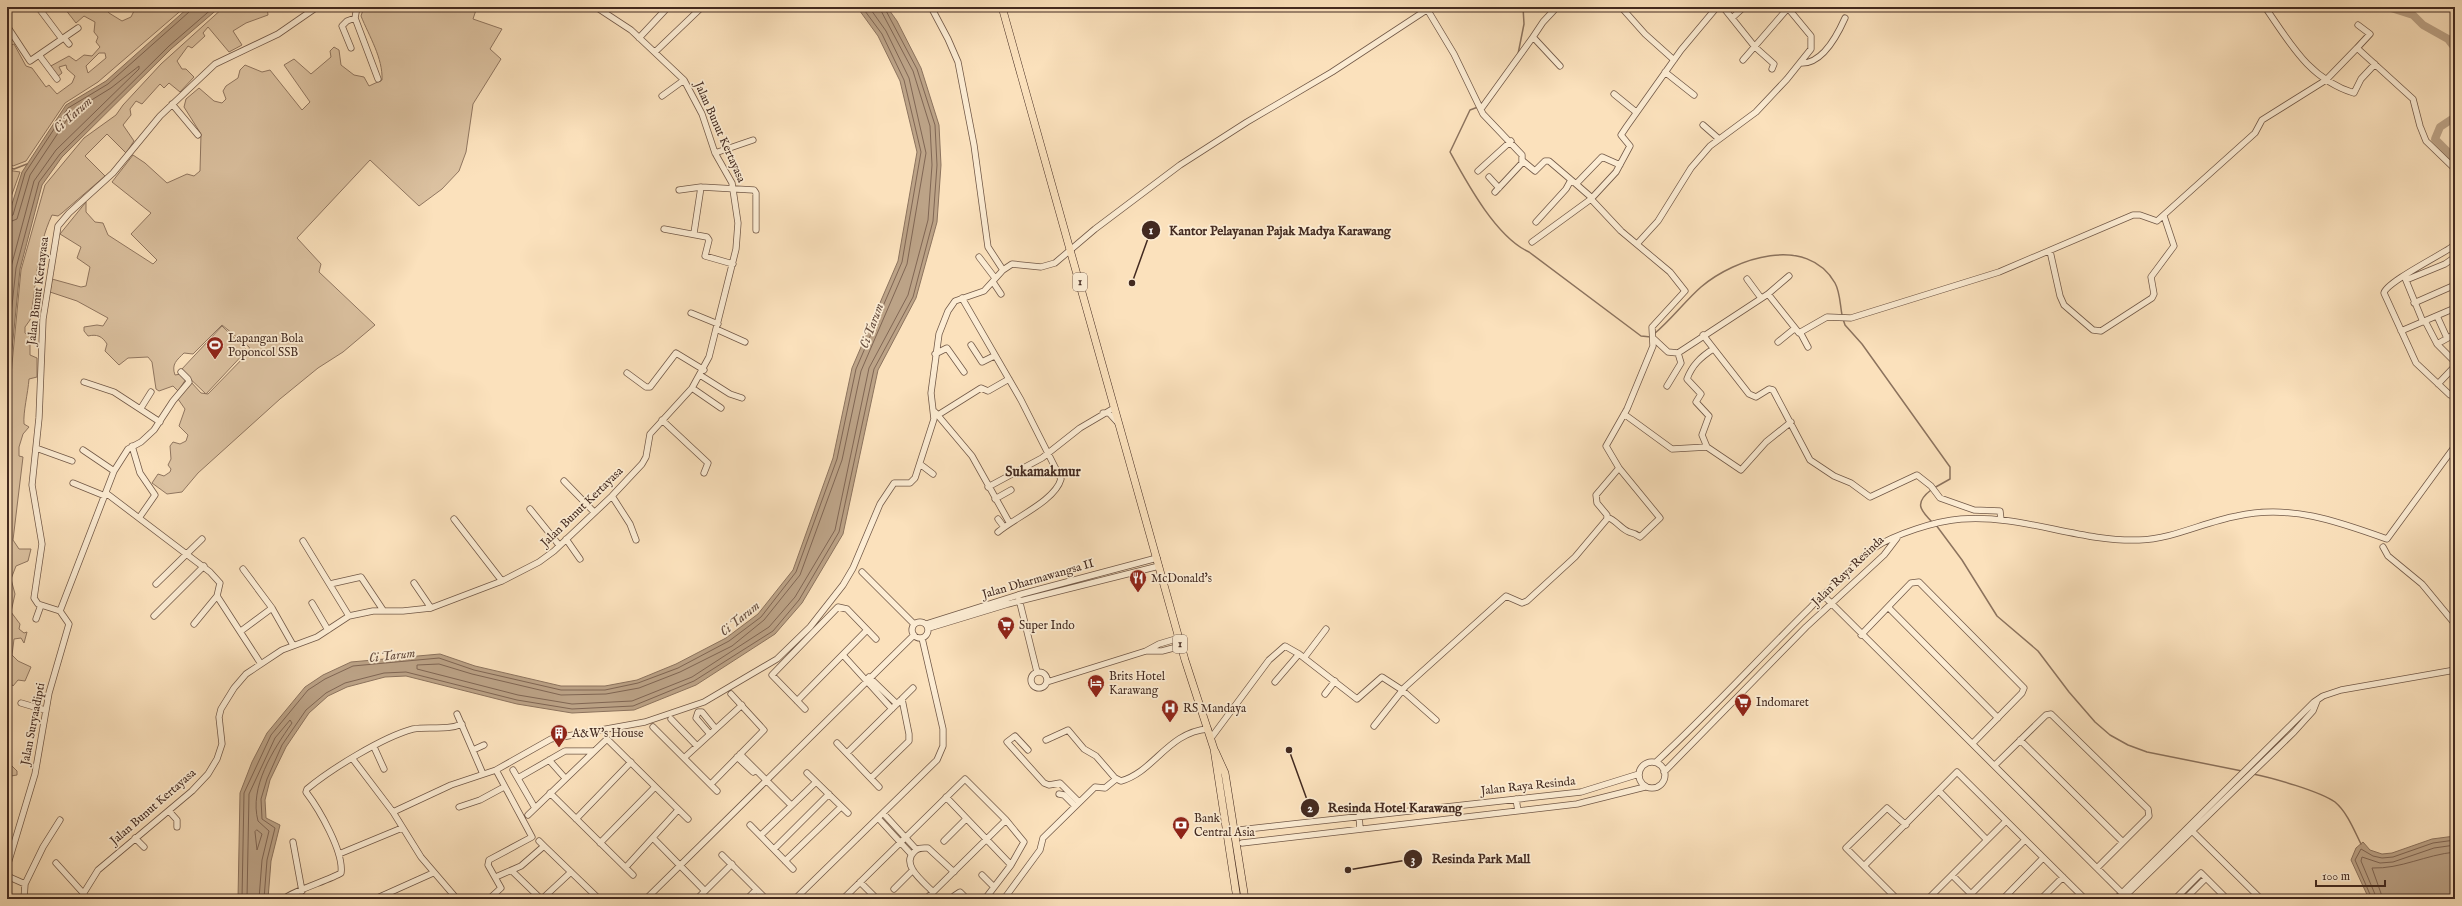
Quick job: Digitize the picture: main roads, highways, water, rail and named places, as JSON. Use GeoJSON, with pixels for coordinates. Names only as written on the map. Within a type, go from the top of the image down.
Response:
{"type":"FeatureCollection","features":[{"type":"Feature","properties":{"kind":"main road","name":"1"},"geometry":{"type":"LineString","coordinates":[[1002,7],[1181,646],[1214,749],[1237,899]]}},
{"type":"Feature","properties":{"kind":"main road","name":"1"},"geometry":{"type":"LineString","coordinates":[[1214,749],[1225,773],[1245,899]]}},
{"type":"Feature","properties":{"kind":"water","name":"Ci Tarum"},"geometry":{"type":"Polygon","coordinates":[[[189,7],[220,7],[171,49],[62,157],[42,185],[20,269],[7,400],[7,220],[22,172],[66,105],[106,81],[189,7]]]}},
{"type":"Feature","properties":{"kind":"water","name":"Ci Tarum"},"geometry":{"type":"Polygon","coordinates":[[[857,7],[887,7],[897,21],[921,68],[939,125],[941,165],[937,222],[916,298],[878,370],[843,534],[802,603],[775,634],[696,685],[634,710],[572,713],[517,704],[406,676],[385,677],[347,687],[328,696],[309,713],[286,747],[270,780],[265,800],[266,818],[280,825],[271,861],[268,899],[238,899],[240,793],[252,762],[267,733],[305,687],[323,675],[351,662],[440,654],[475,666],[561,686],[605,686],[637,680],[676,664],[726,638],[758,614],[793,570],[833,458],[852,368],[898,261],[917,152],[900,81],[878,36],[857,7]]]}},
{"type":"Feature","properties":{"kind":"water"},"geometry":{"type":"Polygon","coordinates":[[[2455,836],[2455,899],[2369,899],[2351,860],[2356,848],[2363,842],[2370,850],[2382,854],[2392,853],[2432,839],[2455,836]]]}},
{"type":"Feature","properties":{"kind":"waterway"},"geometry":{"type":"LineString","coordinates":[[1518,54],[1524,24],[1523,7]]}},
{"type":"Feature","properties":{"kind":"waterway"},"geometry":{"type":"LineString","coordinates":[[2388,7],[2413,15],[2423,25],[2448,39],[2455,48]]}},
{"type":"Feature","properties":{"kind":"waterway"},"geometry":{"type":"LineString","coordinates":[[1478,107],[1470,110],[1450,152],[1465,179],[1494,222],[1517,245],[1529,252],[1641,336],[1651,337]]}},
{"type":"Feature","properties":{"kind":"waterway"},"geometry":{"type":"LineString","coordinates":[[2455,117],[2440,127],[2435,139],[2455,159]]}},
{"type":"Feature","properties":{"kind":"waterway"},"geometry":{"type":"LineString","coordinates":[[7,167],[14,169],[27,164]]}},
{"type":"Feature","properties":{"kind":"waterway"},"geometry":{"type":"LineString","coordinates":[[1654,334],[1695,292],[1715,276],[1732,267],[1751,260],[1770,256],[1789,255],[1807,259],[1823,268],[1837,287],[1842,315]]}},
{"type":"Feature","properties":{"kind":"waterway"},"geometry":{"type":"LineString","coordinates":[[1843,319],[1845,325],[1862,344],[1950,467],[1950,479],[1934,488]]}},
{"type":"Feature","properties":{"kind":"waterway"},"geometry":{"type":"LineString","coordinates":[[1931,490],[1922,499],[1921,506],[1922,510],[1933,523]]}},
{"type":"Feature","properties":{"kind":"waterway"},"geometry":{"type":"LineString","coordinates":[[1936,525],[1962,560],[1997,616],[2038,651],[2069,692],[2095,722],[2110,735],[2128,745],[2147,752],[2242,771]]}},
{"type":"Feature","properties":{"kind":"waterway"},"geometry":{"type":"LineString","coordinates":[[2253,774],[2307,789],[2335,802],[2347,816],[2361,844]]}},
{"type":"Feature","properties":{"kind":"place","name":"Kantor Pelayanan Pajak Madya Karawang"},"geometry":{"type":"Point","coordinates":[1132,283]}},
{"type":"Feature","properties":{"kind":"place","name":"Lapangan Bola Poponcol SSB"},"geometry":{"type":"Point","coordinates":[215,360]}},
{"type":"Feature","properties":{"kind":"place","name":"McDonald's"},"geometry":{"type":"Point","coordinates":[1138,593]}},
{"type":"Feature","properties":{"kind":"place","name":"Super Indo"},"geometry":{"type":"Point","coordinates":[1006,640]}},
{"type":"Feature","properties":{"kind":"place","name":"Brits Hotel Karawang"},"geometry":{"type":"Point","coordinates":[1096,698]}},
{"type":"Feature","properties":{"kind":"place","name":"Indomaret"},"geometry":{"type":"Point","coordinates":[1743,717]}},
{"type":"Feature","properties":{"kind":"place","name":"RS Mandaya"},"geometry":{"type":"Point","coordinates":[1170,723]}},
{"type":"Feature","properties":{"kind":"place","name":"A&W's House"},"geometry":{"type":"Point","coordinates":[559,748]}},
{"type":"Feature","properties":{"kind":"place","name":"Resinda Hotel Karawang"},"geometry":{"type":"Point","coordinates":[1289,750]}},
{"type":"Feature","properties":{"kind":"place","name":"Bank Central Asia"},"geometry":{"type":"Point","coordinates":[1181,840]}},
{"type":"Feature","properties":{"kind":"place","name":"Resinda Park Mall"},"geometry":{"type":"Point","coordinates":[1348,870]}},
{"type":"Feature","properties":{"kind":"district","name":"Sukamakmur"},"geometry":{"type":"Point","coordinates":[1043,472]}}]}
